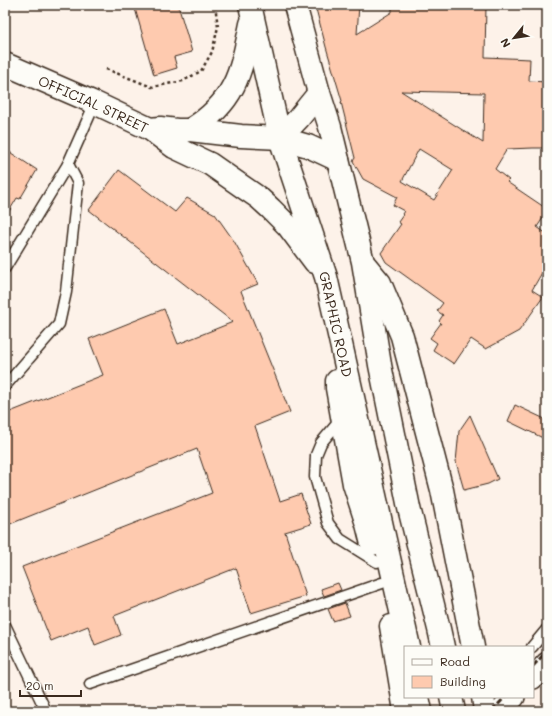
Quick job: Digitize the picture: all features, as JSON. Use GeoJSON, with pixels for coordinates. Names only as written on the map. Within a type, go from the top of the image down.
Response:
{"type":"FeatureCollection","features":[{"type":"Feature","properties":{"kind":"main road"},"geometry":{"type":"LineString","coordinates":[[295,5],[330,127],[363,262],[380,365],[409,508],[441,638]]}},
{"type":"Feature","properties":{"kind":"main road"},"geometry":{"type":"LineString","coordinates":[[190,130],[201,124],[217,110],[227,98],[234,86],[244,58],[252,11]]}},
{"type":"Feature","properties":{"kind":"main road","name":"GRAPHIC ROAD"},"geometry":{"type":"LineString","coordinates":[[252,11],[280,138],[326,277],[408,639]]}},
{"type":"Feature","properties":{"kind":"main road","name":"OFFICIAL STREET"},"geometry":{"type":"LineString","coordinates":[[5,64],[95,103],[150,129],[160,128],[190,130],[242,136],[280,138],[308,146],[338,160]]}},
{"type":"Feature","properties":{"kind":"main road"},"geometry":{"type":"LineString","coordinates":[[280,138],[298,119],[319,92]]}},
{"type":"Feature","properties":{"kind":"main road"},"geometry":{"type":"LineString","coordinates":[[150,129],[174,147],[210,164],[244,187],[271,209],[288,226],[326,277]]}},
{"type":"Feature","properties":{"kind":"main road"},"geometry":{"type":"LineString","coordinates":[[363,262],[380,283],[402,336],[442,490],[473,646]]}},
{"type":"Feature","properties":{"kind":"main road"},"geometry":{"type":"LineString","coordinates":[[342,346],[337,388],[342,418],[354,484],[367,524],[382,583],[405,711]]}},
{"type":"Feature","properties":{"kind":"main road"},"geometry":{"type":"LineString","coordinates":[[418,698],[420,711]]}},
{"type":"Feature","properties":{"kind":"main road"},"geometry":{"type":"LineString","coordinates":[[452,698],[454,711]]}},
{"type":"Feature","properties":{"kind":"street"},"geometry":{"type":"LineString","coordinates":[[534,677],[547,663]]}},
{"type":"Feature","properties":{"kind":"street"},"geometry":{"type":"LineString","coordinates":[[501,711],[513,698]]}},
{"type":"Feature","properties":{"kind":"lane"},"geometry":{"type":"LineString","coordinates":[[5,268],[68,164],[95,103]]}},
{"type":"Feature","properties":{"kind":"lane"},"geometry":{"type":"LineString","coordinates":[[5,386],[60,324],[66,292],[78,184],[68,164]]}},
{"type":"Feature","properties":{"kind":"lane"},"geometry":{"type":"LineString","coordinates":[[342,418],[321,443],[316,455],[315,477],[328,523],[340,539],[377,562]]}},
{"type":"Feature","properties":{"kind":"lane"},"geometry":{"type":"LineString","coordinates":[[90,684],[382,583]]}},
{"type":"Feature","properties":{"kind":"lane"},"geometry":{"type":"LineString","coordinates":[[5,625],[46,711]]}},
{"type":"Feature","properties":{"kind":"lane"},"geometry":{"type":"LineString","coordinates":[[533,646],[547,629]]}},
{"type":"Feature","properties":{"kind":"path"},"geometry":{"type":"LineString","coordinates":[[106,69],[152,87],[183,80],[201,71],[212,52],[218,27],[215,5]]}},
{"type":"Feature","properties":{"kind":"building"},"geometry":{"type":"Polygon","coordinates":[[[134,5],[178,5],[192,52],[174,57],[177,68],[154,75],[134,5]]]}},
{"type":"Feature","properties":{"kind":"building"},"geometry":{"type":"Polygon","coordinates":[[[315,5],[359,5],[357,34],[392,12],[392,5],[486,5],[485,57],[530,59],[529,81],[547,82],[547,147],[507,149],[495,169],[509,180],[507,182],[547,209],[547,212],[537,227],[547,234],[547,264],[532,290],[543,297],[519,331],[486,349],[471,339],[454,364],[433,350],[437,343],[430,338],[441,323],[439,321],[443,315],[437,311],[443,303],[386,262],[381,253],[401,224],[398,222],[404,211],[393,205],[397,197],[363,179],[353,161],[355,158],[342,101],[315,5]],[[401,91],[483,143],[484,93],[401,91]],[[419,149],[402,181],[434,200],[453,170],[419,149]]]}},
{"type":"Feature","properties":{"kind":"building"},"geometry":{"type":"Polygon","coordinates":[[[5,149],[37,170],[20,199],[17,198],[5,218],[5,149]]]}},
{"type":"Feature","properties":{"kind":"building"},"geometry":{"type":"Polygon","coordinates":[[[119,170],[175,212],[187,198],[215,214],[234,241],[258,284],[241,291],[290,412],[255,426],[280,501],[301,494],[311,524],[285,532],[306,596],[251,613],[236,568],[114,616],[121,635],[95,645],[88,626],[51,641],[22,567],[212,493],[197,449],[5,526],[5,414],[103,375],[89,339],[164,309],[178,344],[233,322],[89,210],[119,170]]]}},
{"type":"Feature","properties":{"kind":"building"},"geometry":{"type":"Polygon","coordinates":[[[515,405],[547,420],[547,440],[508,421],[515,405]]]}},
{"type":"Feature","properties":{"kind":"building"},"geometry":{"type":"Polygon","coordinates":[[[470,415],[498,479],[488,484],[464,490],[456,462],[459,431],[470,415]]]}},
{"type":"Feature","properties":{"kind":"building"},"geometry":{"type":"Polygon","coordinates":[[[338,583],[341,590],[324,596],[321,589],[338,583]]]}},
{"type":"Feature","properties":{"kind":"building"},"geometry":{"type":"Polygon","coordinates":[[[345,603],[350,616],[333,621],[328,609],[345,603]]]}},
{"type":"Feature","properties":{"kind":"railway"},"geometry":{"type":"LineString","coordinates":[[534,665],[547,651]]}},
{"type":"Feature","properties":{"kind":"railway"},"geometry":{"type":"LineString","coordinates":[[492,711],[504,698]]}}]}
